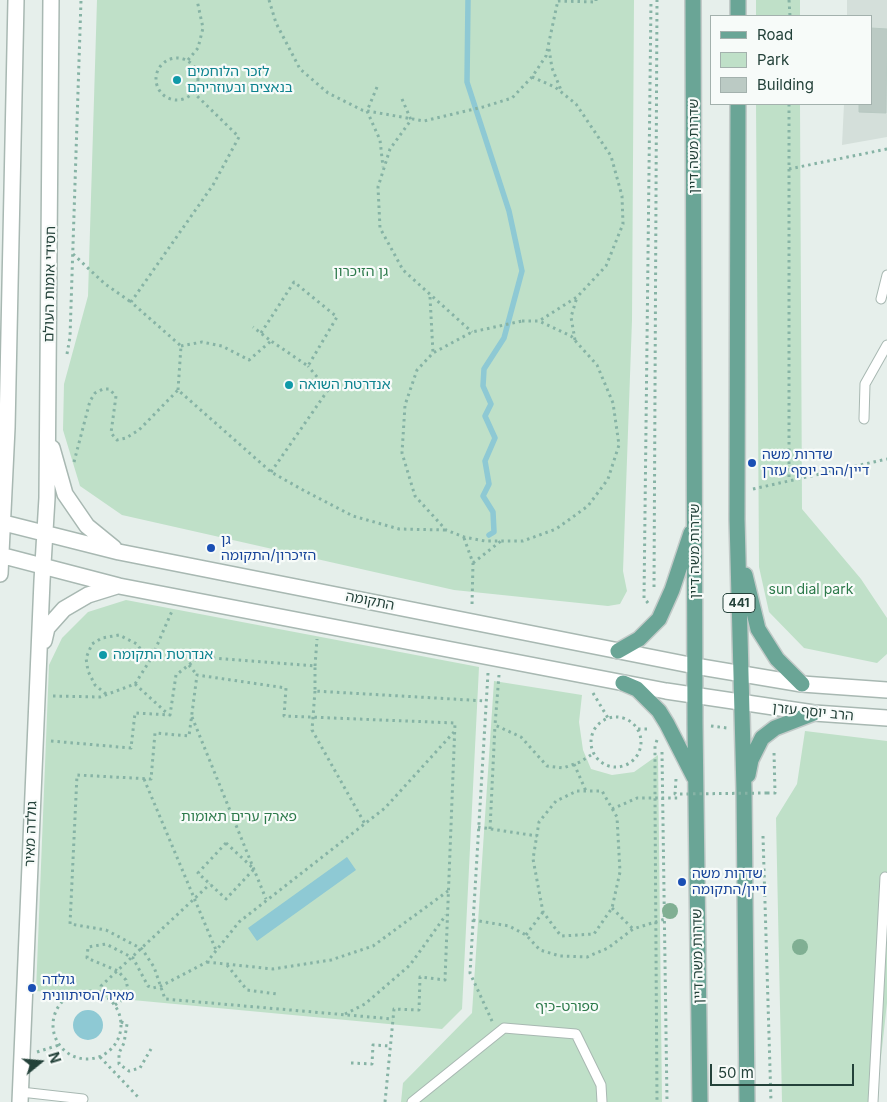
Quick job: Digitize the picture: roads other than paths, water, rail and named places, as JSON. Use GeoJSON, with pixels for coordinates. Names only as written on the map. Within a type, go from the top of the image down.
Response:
{"type":"FeatureCollection","features":[{"type":"Feature","properties":{"kind":"main road","name":"שדרות משה דיין"},"geometry":{"type":"LineString","coordinates":[[693,0],[695,696],[700,1102]]}},
{"type":"Feature","properties":{"kind":"main road"},"geometry":{"type":"LineString","coordinates":[[738,0],[738,15]]}},
{"type":"Feature","properties":{"kind":"main road","name":"441"},"geometry":{"type":"LineString","coordinates":[[738,105],[736,518],[744,791],[747,1102]]}},
{"type":"Feature","properties":{"kind":"main road"},"geometry":{"type":"LineString","coordinates":[[736,518],[747,587],[758,629],[777,659],[802,684]]}},
{"type":"Feature","properties":{"kind":"main road"},"geometry":{"type":"LineString","coordinates":[[618,650],[639,639],[658,619],[672,590],[695,519]]}},
{"type":"Feature","properties":{"kind":"main road"},"geometry":{"type":"LineString","coordinates":[[623,683],[637,689],[658,711],[667,724],[696,780]]}},
{"type":"Feature","properties":{"kind":"main road"},"geometry":{"type":"LineString","coordinates":[[744,791],[751,760],[762,738],[776,728],[814,713]]}},
{"type":"Feature","properties":{"kind":"street"},"geometry":{"type":"LineString","coordinates":[[0,574],[16,0]]}},
{"type":"Feature","properties":{"kind":"street","name":"חסידי אומות העולם"},"geometry":{"type":"LineString","coordinates":[[42,567],[46,532],[46,428],[50,320],[52,0]]}},
{"type":"Feature","properties":{"kind":"street"},"geometry":{"type":"LineString","coordinates":[[46,428],[65,494],[87,526],[120,552]]}},
{"type":"Feature","properties":{"kind":"street","name":"התקומה"},"geometry":{"type":"LineString","coordinates":[[1,522],[120,552],[741,674]]}},
{"type":"Feature","properties":{"kind":"street"},"geometry":{"type":"LineString","coordinates":[[0,555],[119,586],[740,704]]}},
{"type":"Feature","properties":{"kind":"street","name":"גולדה מאיר"},"geometry":{"type":"LineString","coordinates":[[21,1097],[42,567]]}},
{"type":"Feature","properties":{"kind":"street"},"geometry":{"type":"LineString","coordinates":[[38,665],[47,628],[64,609],[88,595],[119,586]]}},
{"type":"Feature","properties":{"kind":"street","name":"הרב יוסף עזרן"},"geometry":{"type":"LineString","coordinates":[[741,674],[802,684],[887,690]]}},
{"type":"Feature","properties":{"kind":"street","name":"הרב יוסף עזרן"},"geometry":{"type":"LineString","coordinates":[[740,704],[814,713],[887,718]]}},
{"type":"Feature","properties":{"kind":"lane"},"geometry":{"type":"LineString","coordinates":[[881,299],[887,275]]}},
{"type":"Feature","properties":{"kind":"lane"},"geometry":{"type":"LineString","coordinates":[[864,419],[865,384],[887,345]]}},
{"type":"Feature","properties":{"kind":"lane"},"geometry":{"type":"LineString","coordinates":[[873,1102],[884,877]]}},
{"type":"Feature","properties":{"kind":"lane"},"geometry":{"type":"LineString","coordinates":[[412,1102],[504,1028],[576,1034],[601,1085],[602,1102]]}},
{"type":"Feature","properties":{"kind":"lane"},"geometry":{"type":"LineString","coordinates":[[21,1097],[83,1099]]}},
{"type":"Feature","properties":{"kind":"water"},"geometry":{"type":"Polygon","coordinates":[[[347,857],[356,870],[257,941],[248,928],[347,857]]]}},
{"type":"Feature","properties":{"kind":"water"},"geometry":{"type":"Polygon","coordinates":[[[88,1010],[99,1014],[103,1025],[99,1036],[88,1040],[77,1036],[73,1025],[77,1014],[88,1010]]]}},
{"type":"Feature","properties":{"kind":"waterway"},"geometry":{"type":"LineString","coordinates":[[468,0],[467,82],[509,211],[522,271],[504,338],[484,369],[483,386],[491,404],[485,416],[495,438],[485,461],[489,484],[483,496],[493,512],[494,532],[489,535]]}},
{"type":"Feature","properties":{"kind":"place","name":"לזכר הלוחמים בנאצים ובעוזריהם"},"geometry":{"type":"Point","coordinates":[177,80]}},
{"type":"Feature","properties":{"kind":"place","name":"אנדרטת השואה"},"geometry":{"type":"Point","coordinates":[289,385]}},
{"type":"Feature","properties":{"kind":"place","name":"שדרות משה דיין/הרב יוסף עזרן"},"geometry":{"type":"Point","coordinates":[752,463]}},
{"type":"Feature","properties":{"kind":"place","name":"גן הזיכרון/התקומה"},"geometry":{"type":"Point","coordinates":[211,548]}},
{"type":"Feature","properties":{"kind":"place","name":"אנדרטת התקומה"},"geometry":{"type":"Point","coordinates":[103,655]}},
{"type":"Feature","properties":{"kind":"place","name":"שדרות משה דיין/התקומה"},"geometry":{"type":"Point","coordinates":[682,882]}},
{"type":"Feature","properties":{"kind":"place","name":"גולדה מאיר/הסיתוונית"},"geometry":{"type":"Point","coordinates":[32,988]}},
{"type":"Feature","properties":{"kind":"park label","name":"גן הזיכרון"},"geometry":{"type":"Point","coordinates":[361,272]}},
{"type":"Feature","properties":{"kind":"park label","name":"sun dial park"},"geometry":{"type":"Point","coordinates":[811,590]}},
{"type":"Feature","properties":{"kind":"park label","name":"פארק ערים תאומות"},"geometry":{"type":"Point","coordinates":[239,817]}},
{"type":"Feature","properties":{"kind":"park label","name":"ספורט-כיף"},"geometry":{"type":"Point","coordinates":[567,1007]}}]}
